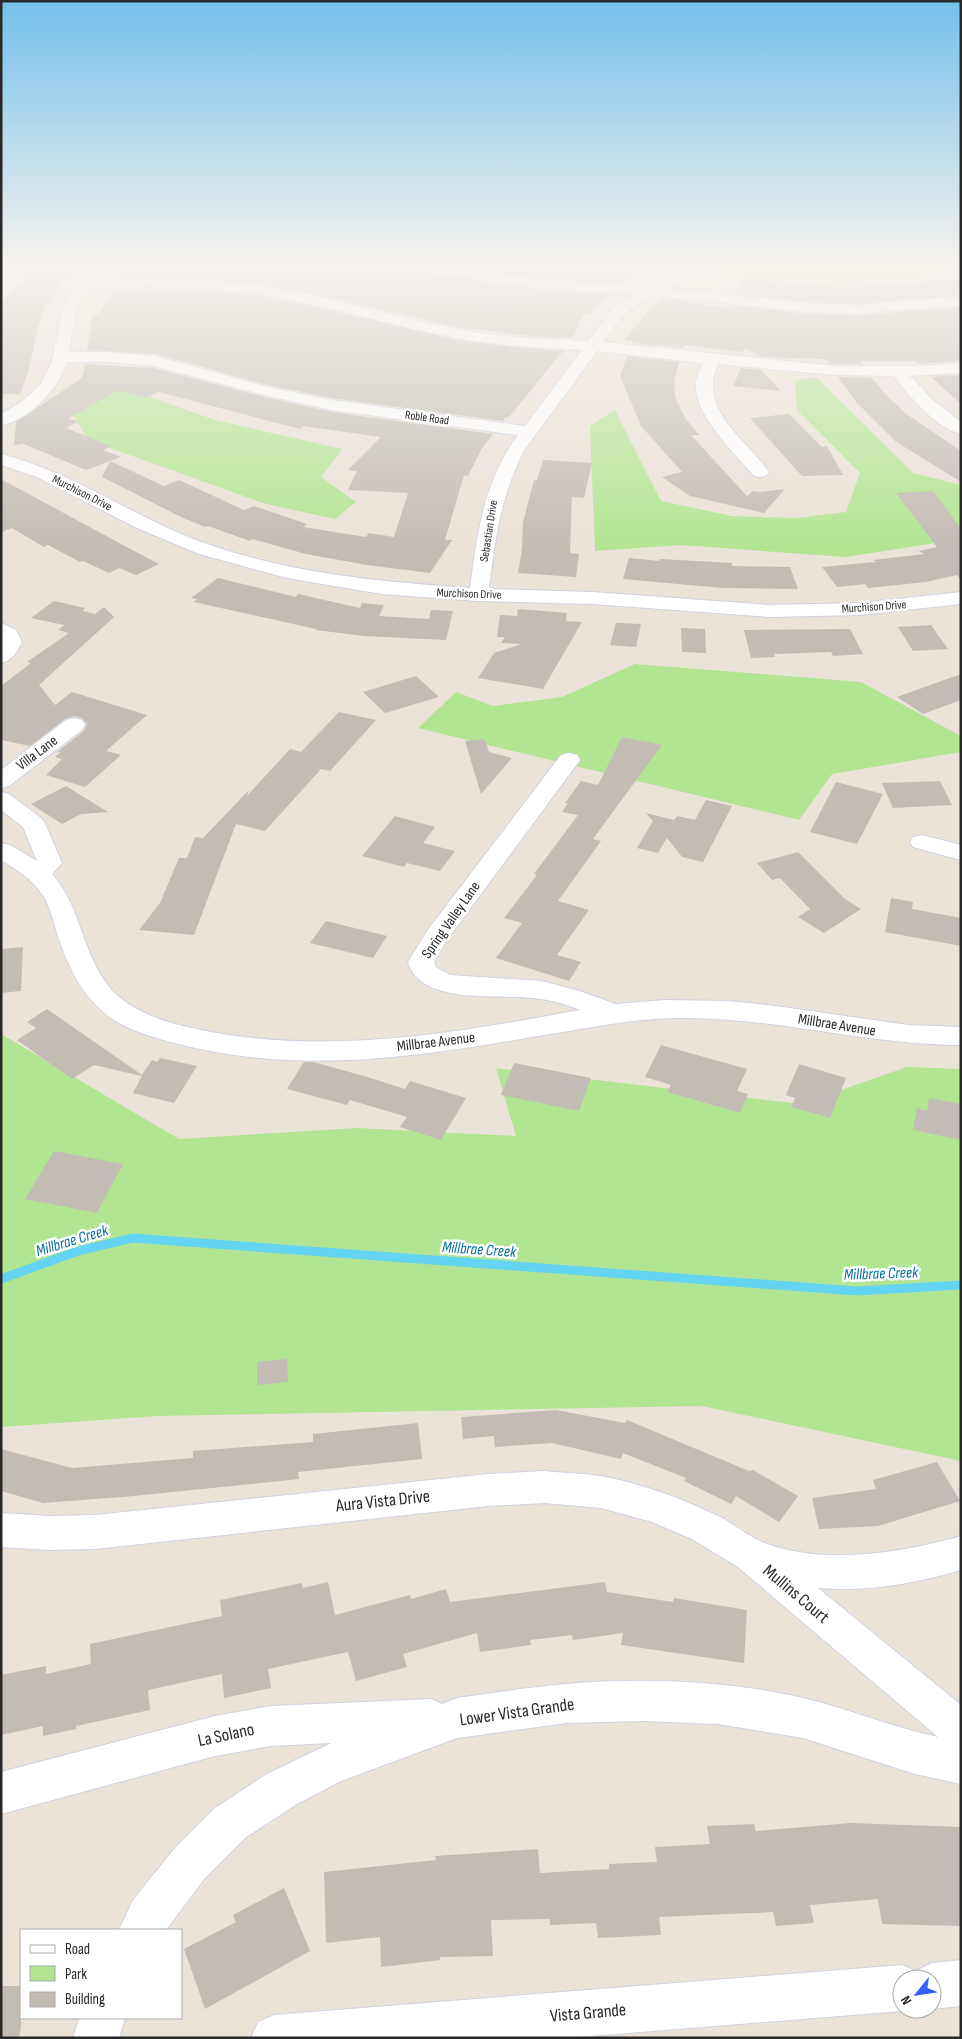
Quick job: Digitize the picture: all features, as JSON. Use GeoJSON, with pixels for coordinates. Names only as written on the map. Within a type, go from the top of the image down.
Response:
{"type":"FeatureCollection","features":[{"type":"Feature","properties":{"kind":"street"},"geometry":{"type":"LineString","coordinates":[[1,421],[26,407],[50,385],[59,358]]}},
{"type":"Feature","properties":{"kind":"street","name":"Roble Road"},"geometry":{"type":"LineString","coordinates":[[120,358],[155,362],[331,405],[530,432]]}},
{"type":"Feature","properties":{"kind":"street","name":"Sebastian Drive"},"geometry":{"type":"LineString","coordinates":[[479,595],[490,518],[496,492],[506,467],[583,358]]}},
{"type":"Feature","properties":{"kind":"street"},"geometry":{"type":"LineString","coordinates":[[704,358],[812,370],[899,372],[961,368]]}},
{"type":"Feature","properties":{"kind":"street"},"geometry":{"type":"LineString","coordinates":[[712,359],[704,382],[704,395],[710,409],[760,472]]}},
{"type":"Feature","properties":{"kind":"street"},"geometry":{"type":"LineString","coordinates":[[899,372],[915,394],[931,409],[961,429]]}},
{"type":"Feature","properties":{"kind":"street","name":"Murchison Drive"},"geometry":{"type":"LineString","coordinates":[[1,459],[60,481],[171,538],[246,562],[287,572],[382,588],[479,595],[592,598],[693,607],[770,611],[957,604]]}},
{"type":"Feature","properties":{"kind":"street"},"geometry":{"type":"LineString","coordinates":[[1,629],[9,634],[12,642],[8,650],[1,657]]}},
{"type":"Feature","properties":{"kind":"street","name":"Villa Lane"},"geometry":{"type":"LineString","coordinates":[[1,781],[74,725]]}},
{"type":"Feature","properties":{"kind":"street","name":"Spring Valley Lane"},"geometry":{"type":"LineString","coordinates":[[569,760],[436,937],[421,962],[425,972],[434,979],[471,986],[540,990],[581,999],[614,1014]]}},
{"type":"Feature","properties":{"kind":"street"},"geometry":{"type":"LineString","coordinates":[[1,799],[33,823],[40,835],[50,863],[38,874]]}},
{"type":"Feature","properties":{"kind":"street"},"geometry":{"type":"LineString","coordinates":[[922,842],[961,853]]}},
{"type":"Feature","properties":{"kind":"street","name":"Millbrae Avenue"},"geometry":{"type":"LineString","coordinates":[[1,850],[38,874],[54,893],[63,911],[87,976],[103,997],[129,1017],[167,1031],[210,1042],[259,1050],[313,1052],[369,1050],[482,1036],[614,1014],[662,1009],[752,1012],[872,1031],[929,1037],[961,1036]]}},
{"type":"Feature","properties":{"kind":"street","name":"Aura Vista Drive"},"geometry":{"type":"LineString","coordinates":[[1,1530],[49,1534],[95,1532],[488,1490],[544,1488],[601,1492],[657,1507],[705,1527],[751,1556]]}},
{"type":"Feature","properties":{"kind":"street","name":"Mullins Court"},"geometry":{"type":"LineString","coordinates":[[751,1556],[794,1567],[837,1571],[885,1570],[961,1554]]}},
{"type":"Feature","properties":{"kind":"street","name":"Mullins Court"},"geometry":{"type":"LineString","coordinates":[[751,1556],[928,1705],[961,1730]]}},
{"type":"Feature","properties":{"kind":"street","name":"Lower Vista Grande"},"geometry":{"type":"LineString","coordinates":[[142,1929],[149,1916],[190,1862],[237,1818],[282,1789],[331,1764],[457,1718],[567,1703],[642,1701],[718,1704],[803,1718],[915,1753],[961,1763]]}},
{"type":"Feature","properties":{"kind":"street","name":"La Solano"},"geometry":{"type":"LineString","coordinates":[[1,1794],[215,1736],[271,1726],[457,1718]]}},
{"type":"Feature","properties":{"kind":"street"},"geometry":{"type":"LineString","coordinates":[[942,1985],[961,1983]]}},
{"type":"Feature","properties":{"kind":"street","name":"Vista Grande"},"geometry":{"type":"LineString","coordinates":[[274,2038],[892,1989]]}},
{"type":"Feature","properties":{"kind":"street"},"geometry":{"type":"LineString","coordinates":[[96,2038],[102,2019]]}},
{"type":"Feature","properties":{"kind":"green space"},"geometry":{"type":"Polygon","coordinates":[[[816,377],[913,473],[961,485],[961,539],[846,557],[681,545],[595,551],[590,426],[615,410],[661,501],[732,516],[796,518],[846,512],[860,473],[797,410],[795,381],[816,377]]]}},
{"type":"Feature","properties":{"kind":"green space"},"geometry":{"type":"Polygon","coordinates":[[[125,388],[215,420],[342,449],[321,477],[356,502],[335,519],[266,504],[88,440],[64,398],[125,388]]]}},
{"type":"Feature","properties":{"kind":"green space"},"geometry":{"type":"Polygon","coordinates":[[[635,664],[861,682],[961,736],[961,752],[832,774],[799,820],[418,728],[456,692],[493,706],[562,697],[635,664]]]}},
{"type":"Feature","properties":{"kind":"green space"},"geometry":{"type":"Polygon","coordinates":[[[1,1034],[179,1139],[357,1128],[516,1136],[496,1068],[801,1104],[907,1067],[961,1069],[961,1461],[702,1406],[157,1416],[1,1427],[1,1034]]]}},
{"type":"Feature","properties":{"kind":"building"},"geometry":{"type":"Polygon","coordinates":[[[1,358],[31,358],[20,394],[1,394],[1,358]]]}},
{"type":"Feature","properties":{"kind":"building"},"geometry":{"type":"Polygon","coordinates":[[[171,358],[557,358],[509,417],[506,417],[503,421],[331,398],[268,385],[171,358]]]}},
{"type":"Feature","properties":{"kind":"building"},"geometry":{"type":"Polygon","coordinates":[[[626,358],[679,362],[674,382],[675,397],[685,418],[699,435],[691,435],[747,496],[753,491],[785,489],[764,513],[690,496],[662,477],[682,472],[641,426],[620,376],[626,358]]]}},
{"type":"Feature","properties":{"kind":"building"},"geometry":{"type":"Polygon","coordinates":[[[796,358],[961,358],[961,361],[919,364],[914,361],[860,361],[863,364],[829,364],[826,359],[796,358]]]}},
{"type":"Feature","properties":{"kind":"building"},"geometry":{"type":"Polygon","coordinates":[[[85,364],[154,368],[260,396],[331,412],[493,434],[482,448],[468,476],[464,475],[445,540],[452,540],[430,573],[367,565],[306,554],[252,539],[250,541],[208,526],[205,527],[102,477],[110,461],[86,470],[24,444],[14,445],[16,422],[82,378],[85,364]],[[118,390],[68,419],[79,421],[66,428],[111,446],[103,450],[121,457],[110,461],[164,486],[179,480],[244,510],[254,506],[307,524],[303,527],[366,537],[369,533],[394,537],[408,493],[348,490],[357,471],[348,470],[381,437],[303,426],[300,429],[159,392],[146,398],[118,390]]]}},
{"type":"Feature","properties":{"kind":"building"},"geometry":{"type":"Polygon","coordinates":[[[741,368],[761,370],[781,391],[733,386],[741,368]]]}},
{"type":"Feature","properties":{"kind":"building"},"geometry":{"type":"Polygon","coordinates":[[[961,375],[961,404],[931,377],[961,375]]]}},
{"type":"Feature","properties":{"kind":"building"},"geometry":{"type":"Polygon","coordinates":[[[838,377],[872,378],[885,394],[905,413],[961,451],[961,482],[895,441],[856,402],[838,377]]]}},
{"type":"Feature","properties":{"kind":"building"},"geometry":{"type":"Polygon","coordinates":[[[789,414],[822,447],[827,446],[843,475],[802,476],[750,418],[789,414]]]}},
{"type":"Feature","properties":{"kind":"building"},"geometry":{"type":"Polygon","coordinates":[[[543,460],[592,463],[584,498],[572,497],[570,553],[579,554],[576,577],[518,573],[522,549],[523,522],[534,480],[537,480],[543,460]]]}},
{"type":"Feature","properties":{"kind":"building"},"geometry":{"type":"Polygon","coordinates":[[[1,479],[159,564],[136,575],[119,568],[109,573],[83,561],[80,562],[48,545],[44,547],[12,528],[1,532],[1,479]]]}},
{"type":"Feature","properties":{"kind":"building"},"geometry":{"type":"Polygon","coordinates":[[[933,491],[961,529],[961,580],[957,575],[926,582],[868,588],[865,584],[837,587],[822,567],[876,562],[873,560],[924,554],[919,551],[937,547],[896,493],[933,491]]]}},
{"type":"Feature","properties":{"kind":"building"},"geometry":{"type":"Polygon","coordinates":[[[629,558],[659,561],[660,559],[732,563],[732,566],[790,567],[798,589],[722,588],[623,579],[629,558]]]}},
{"type":"Feature","properties":{"kind":"building"},"geometry":{"type":"Polygon","coordinates":[[[218,578],[296,597],[298,594],[360,608],[362,603],[384,605],[379,616],[429,619],[431,610],[453,611],[446,640],[364,636],[316,630],[194,602],[197,599],[191,598],[218,578]]]}},
{"type":"Feature","properties":{"kind":"building"},"geometry":{"type":"Polygon","coordinates":[[[54,601],[85,608],[79,615],[83,611],[95,614],[104,607],[114,617],[39,685],[55,705],[72,692],[147,715],[106,751],[121,755],[85,787],[46,775],[62,759],[55,757],[61,752],[57,752],[84,731],[87,724],[82,718],[74,716],[65,719],[30,746],[1,740],[1,686],[31,663],[27,662],[69,633],[58,630],[64,625],[31,618],[54,601]]]}},
{"type":"Feature","properties":{"kind":"building"},"geometry":{"type":"Polygon","coordinates":[[[518,609],[567,613],[566,621],[582,622],[543,689],[478,678],[494,653],[522,644],[501,643],[505,637],[497,637],[500,615],[517,616],[518,609]]]}},
{"type":"Feature","properties":{"kind":"building"},"geometry":{"type":"Polygon","coordinates":[[[616,623],[641,624],[636,647],[610,645],[616,623]]]}},
{"type":"Feature","properties":{"kind":"building"},"geometry":{"type":"Polygon","coordinates":[[[931,625],[948,649],[913,651],[898,627],[931,625]]]}},
{"type":"Feature","properties":{"kind":"building"},"geometry":{"type":"Polygon","coordinates":[[[681,628],[705,629],[706,653],[682,652],[681,628]]]}},
{"type":"Feature","properties":{"kind":"building"},"geometry":{"type":"Polygon","coordinates":[[[850,629],[863,654],[833,656],[831,652],[774,654],[775,657],[751,658],[744,630],[850,629]]]}},
{"type":"Feature","properties":{"kind":"building"},"geometry":{"type":"Polygon","coordinates":[[[961,674],[961,700],[923,714],[897,697],[961,674]]]}},
{"type":"Feature","properties":{"kind":"building"},"geometry":{"type":"Polygon","coordinates":[[[416,676],[439,697],[385,713],[363,692],[416,676]]]}},
{"type":"Feature","properties":{"kind":"building"},"geometry":{"type":"Polygon","coordinates":[[[339,712],[376,720],[330,771],[321,769],[265,831],[236,824],[194,935],[139,930],[160,903],[179,858],[187,858],[195,837],[203,838],[249,790],[247,796],[290,749],[301,752],[339,712]]]}},
{"type":"Feature","properties":{"kind":"building"},"geometry":{"type":"Polygon","coordinates":[[[622,737],[662,745],[593,839],[601,841],[558,901],[589,910],[557,955],[581,962],[569,981],[496,958],[522,923],[504,918],[537,875],[534,874],[578,815],[562,812],[568,803],[565,803],[581,781],[598,785],[622,737]]]}},
{"type":"Feature","properties":{"kind":"building"},"geometry":{"type":"Polygon","coordinates":[[[485,739],[489,752],[512,758],[481,794],[465,741],[485,739]]]}},
{"type":"Feature","properties":{"kind":"building"},"geometry":{"type":"Polygon","coordinates":[[[940,781],[952,805],[893,808],[882,783],[940,781]]]}},
{"type":"Feature","properties":{"kind":"building"},"geometry":{"type":"Polygon","coordinates":[[[836,782],[883,794],[857,844],[810,832],[836,782]]]}},
{"type":"Feature","properties":{"kind":"building"},"geometry":{"type":"Polygon","coordinates":[[[66,786],[108,812],[81,814],[62,824],[31,804],[66,786]]]}},
{"type":"Feature","properties":{"kind":"building"},"geometry":{"type":"Polygon","coordinates":[[[706,800],[732,806],[703,862],[682,857],[667,838],[658,853],[637,848],[653,821],[646,813],[674,820],[677,816],[695,820],[706,800]]]}},
{"type":"Feature","properties":{"kind":"building"},"geometry":{"type":"Polygon","coordinates":[[[395,816],[435,827],[423,843],[455,851],[440,871],[407,863],[404,867],[362,856],[395,816]]]}},
{"type":"Feature","properties":{"kind":"building"},"geometry":{"type":"Polygon","coordinates":[[[798,852],[845,899],[861,909],[824,933],[798,917],[810,909],[780,878],[772,880],[757,863],[798,852]]]}},
{"type":"Feature","properties":{"kind":"building"},"geometry":{"type":"Polygon","coordinates":[[[891,898],[913,902],[912,909],[961,918],[961,946],[885,932],[891,898]]]}},
{"type":"Feature","properties":{"kind":"building"},"geometry":{"type":"Polygon","coordinates":[[[326,921],[387,936],[373,958],[310,943],[326,921]]]}},
{"type":"Feature","properties":{"kind":"building"},"geometry":{"type":"Polygon","coordinates":[[[23,947],[21,991],[1,993],[1,949],[23,947]]]}},
{"type":"Feature","properties":{"kind":"building"},"geometry":{"type":"Polygon","coordinates":[[[47,1009],[142,1075],[152,1060],[157,1062],[160,1058],[197,1066],[174,1103],[133,1093],[142,1076],[94,1065],[72,1079],[17,1040],[36,1028],[27,1022],[47,1009]]]}},
{"type":"Feature","properties":{"kind":"building"},"geometry":{"type":"Polygon","coordinates":[[[661,1045],[747,1069],[737,1091],[748,1094],[740,1113],[667,1092],[671,1085],[645,1077],[661,1045]]]}},
{"type":"Feature","properties":{"kind":"building"},"geometry":{"type":"Polygon","coordinates":[[[304,1062],[313,1062],[405,1089],[410,1081],[466,1098],[441,1140],[400,1127],[407,1117],[350,1100],[347,1105],[287,1089],[304,1062]]]}},
{"type":"Feature","properties":{"kind":"building"},"geometry":{"type":"Polygon","coordinates":[[[514,1063],[591,1078],[579,1111],[501,1095],[514,1063]]]}},
{"type":"Feature","properties":{"kind":"building"},"geometry":{"type":"Polygon","coordinates":[[[799,1064],[846,1078],[830,1118],[791,1107],[795,1098],[786,1095],[799,1064]]]}},
{"type":"Feature","properties":{"kind":"building"},"geometry":{"type":"Polygon","coordinates":[[[929,1098],[961,1104],[961,1140],[913,1130],[917,1108],[927,1111],[929,1098]]]}},
{"type":"Feature","properties":{"kind":"building"},"geometry":{"type":"Polygon","coordinates":[[[54,1151],[123,1164],[97,1213],[25,1199],[54,1151]]]}},
{"type":"Feature","properties":{"kind":"building"},"geometry":{"type":"Polygon","coordinates":[[[287,1359],[288,1382],[257,1385],[257,1362],[287,1359]]]}},
{"type":"Feature","properties":{"kind":"building"},"geometry":{"type":"Polygon","coordinates":[[[556,1410],[625,1423],[627,1420],[749,1471],[753,1470],[798,1496],[779,1522],[736,1496],[731,1504],[684,1481],[686,1478],[623,1453],[621,1459],[552,1443],[495,1447],[494,1436],[463,1439],[461,1417],[556,1410]]]}},
{"type":"Feature","properties":{"kind":"building"},"geometry":{"type":"Polygon","coordinates":[[[418,1423],[422,1459],[298,1472],[299,1479],[134,1496],[43,1503],[1,1491],[1,1449],[72,1468],[193,1458],[193,1451],[313,1442],[313,1434],[418,1423]]]}},
{"type":"Feature","properties":{"kind":"building"},"geometry":{"type":"Polygon","coordinates":[[[937,1462],[960,1501],[878,1526],[819,1529],[812,1498],[876,1489],[873,1480],[937,1462]]]}},
{"type":"Feature","properties":{"kind":"building"},"geometry":{"type":"Polygon","coordinates":[[[328,1582],[335,1615],[410,1595],[411,1599],[446,1589],[450,1602],[605,1582],[607,1592],[673,1602],[674,1598],[747,1610],[744,1663],[621,1645],[623,1633],[573,1640],[572,1635],[530,1640],[531,1645],[480,1652],[477,1633],[403,1654],[407,1667],[356,1681],[348,1652],[268,1669],[271,1688],[224,1698],[222,1674],[148,1690],[150,1710],[76,1726],[76,1729],[43,1736],[43,1726],[1,1735],[1,1675],[46,1666],[46,1674],[91,1664],[90,1644],[222,1616],[220,1600],[302,1583],[303,1588],[328,1582]]]}},
{"type":"Feature","properties":{"kind":"building"},"geometry":{"type":"Polygon","coordinates":[[[851,1823],[961,1827],[961,1926],[882,1924],[878,1899],[810,1905],[814,1923],[776,1926],[773,1912],[659,1917],[661,1935],[598,1938],[596,1923],[550,1925],[550,1919],[491,1920],[493,1956],[440,1957],[440,1960],[381,1967],[380,1937],[326,1943],[324,1872],[436,1860],[435,1856],[538,1849],[540,1873],[609,1869],[609,1864],[657,1862],[655,1847],[710,1844],[707,1826],[754,1824],[756,1831],[851,1823]]]}},
{"type":"Feature","properties":{"kind":"building"},"geometry":{"type":"Polygon","coordinates":[[[284,1888],[310,1951],[205,2009],[184,1949],[236,1922],[233,1915],[284,1888]]]}},
{"type":"Feature","properties":{"kind":"building"},"geometry":{"type":"Polygon","coordinates":[[[1,1986],[20,1986],[21,2027],[19,2038],[1,2038],[1,1986]]]}},
{"type":"Feature","properties":{"kind":"waterway","name":"Millbrae Creek"},"geometry":{"type":"LineString","coordinates":[[1,1279],[78,1251],[132,1238],[857,1291],[961,1285]]}}]}
